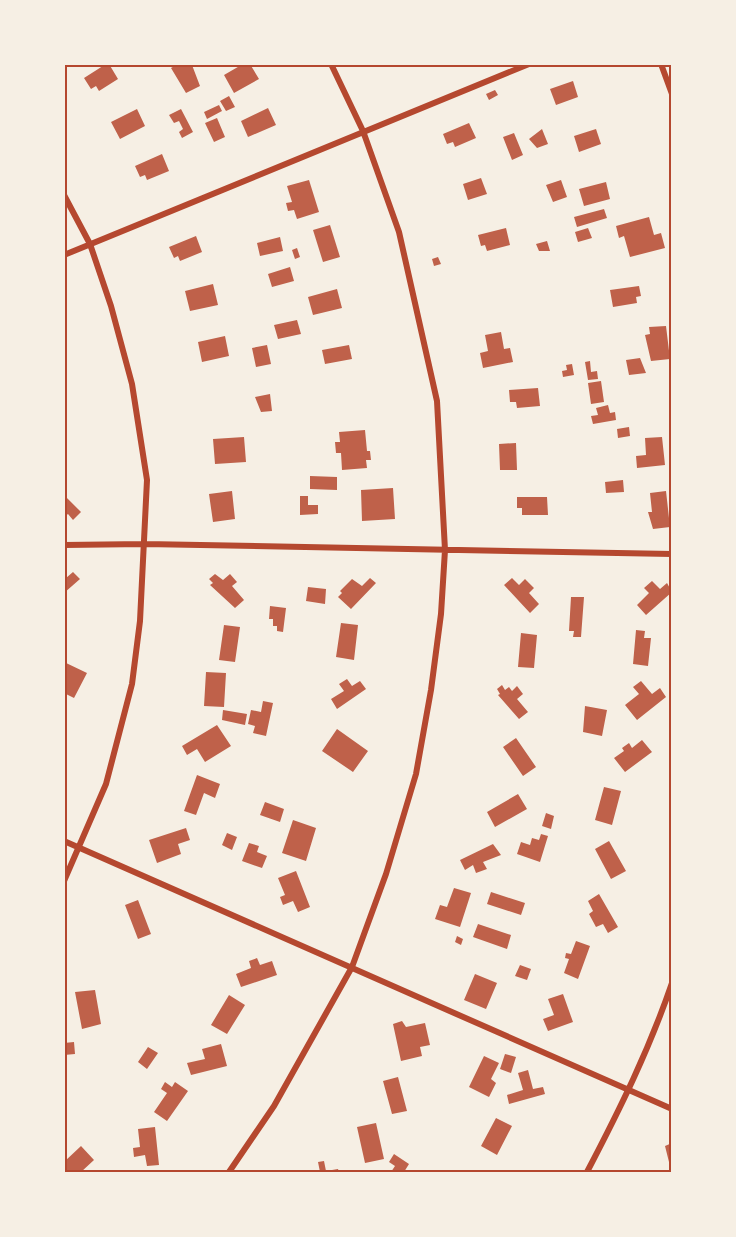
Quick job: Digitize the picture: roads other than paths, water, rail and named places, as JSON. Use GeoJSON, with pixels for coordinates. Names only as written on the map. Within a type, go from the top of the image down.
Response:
{"type":"FeatureCollection","features":[{"type":"Feature","properties":{"kind":"street"},"geometry":{"type":"LineString","coordinates":[[229,1173],[274,1106],[352,967],[386,874],[416,774],[431,690],[441,614],[445,549],[437,401],[399,232],[363,131],[331,64]]}},
{"type":"Feature","properties":{"kind":"street"},"geometry":{"type":"LineString","coordinates":[[64,255],[529,64]]}},
{"type":"Feature","properties":{"kind":"street"},"geometry":{"type":"LineString","coordinates":[[661,64],[672,94]]}},
{"type":"Feature","properties":{"kind":"street"},"geometry":{"type":"LineString","coordinates":[[64,195],[90,244],[111,306],[132,384],[147,480],[140,621],[132,684],[106,784],[81,848],[64,881]]}},
{"type":"Feature","properties":{"kind":"street"},"geometry":{"type":"LineString","coordinates":[[64,545],[145,544],[672,554]]}},
{"type":"Feature","properties":{"kind":"street"},"geometry":{"type":"LineString","coordinates":[[64,841],[672,1109]]}},
{"type":"Feature","properties":{"kind":"street"},"geometry":{"type":"LineString","coordinates":[[587,1173],[630,1091],[652,1042],[672,983]]}}]}
